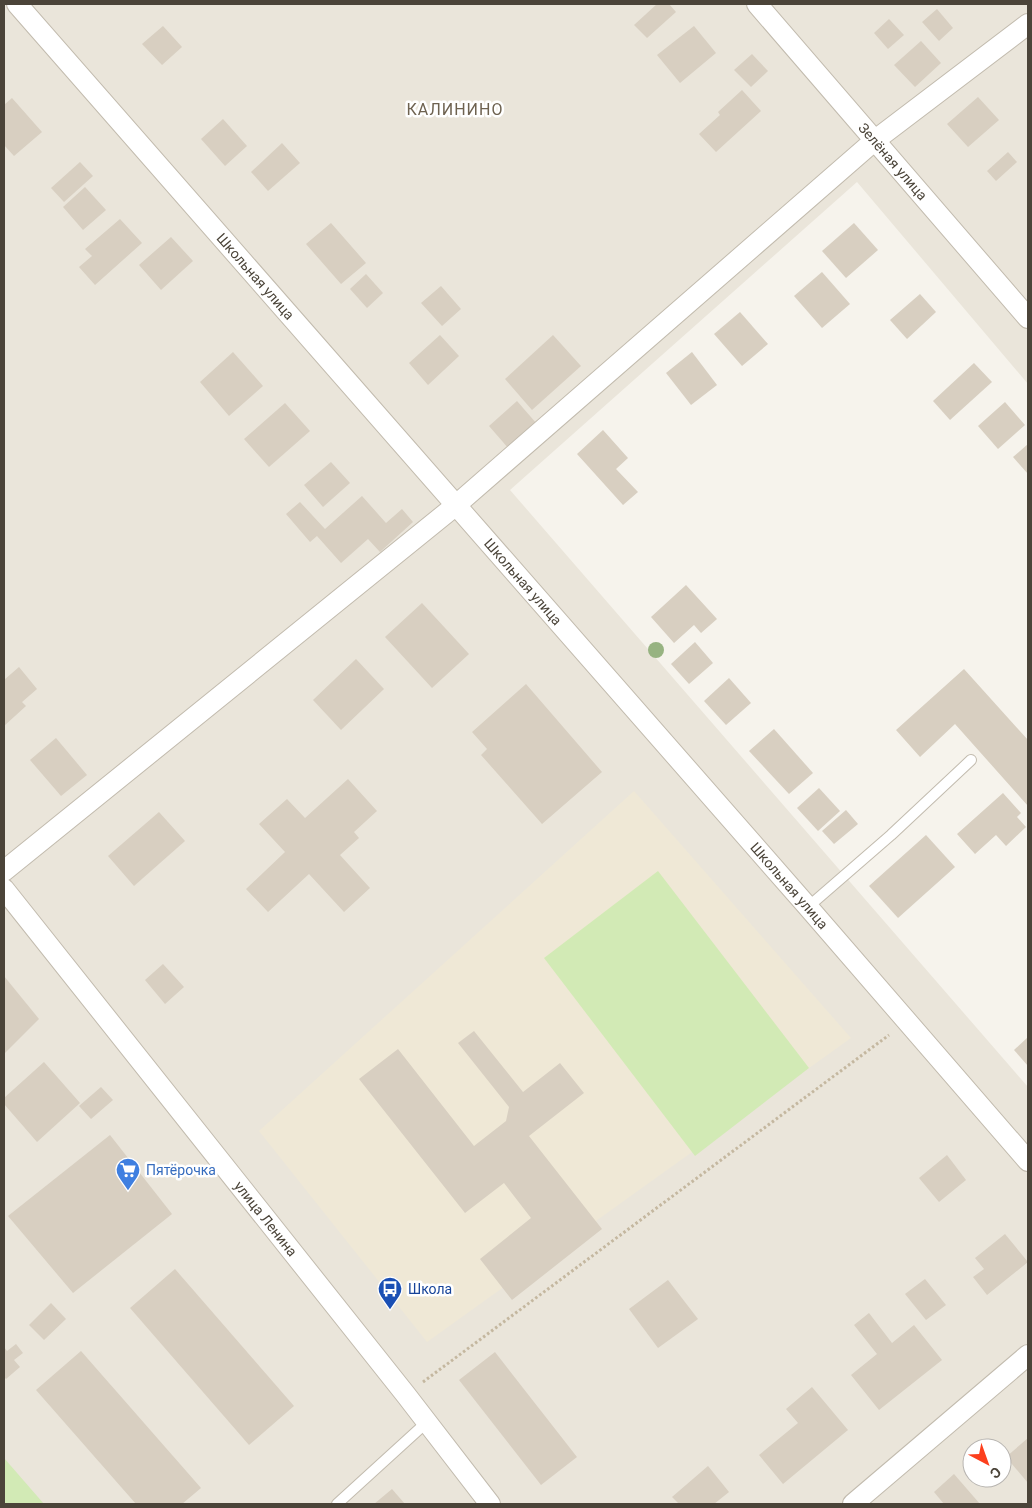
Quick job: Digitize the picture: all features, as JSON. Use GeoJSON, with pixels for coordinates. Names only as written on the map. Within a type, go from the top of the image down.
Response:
{"type":"FeatureCollection","features":[{"type":"Feature","properties":{"kind":"street","name":"Школьная улица"},"geometry":{"type":"LineString","coordinates":[[16,4],[808,907],[1028,1161]]}},
{"type":"Feature","properties":{"kind":"street","name":"Зелёная улица"},"geometry":{"type":"LineString","coordinates":[[757,4],[1028,318]]}},
{"type":"Feature","properties":{"kind":"street"},"geometry":{"type":"LineString","coordinates":[[4,871],[455,506],[874,141],[1028,24]]}},
{"type":"Feature","properties":{"kind":"street","name":"улица Ленина"},"geometry":{"type":"LineString","coordinates":[[4,889],[406,1394],[490,1504]]}},
{"type":"Feature","properties":{"kind":"street"},"geometry":{"type":"LineString","coordinates":[[853,1504],[1028,1355]]}},
{"type":"Feature","properties":{"kind":"lane"},"geometry":{"type":"LineString","coordinates":[[808,907],[891,835],[971,760]]}},
{"type":"Feature","properties":{"kind":"lane"},"geometry":{"type":"LineString","coordinates":[[337,1504],[427,1422]]}},
{"type":"Feature","properties":{"kind":"path"},"geometry":{"type":"LineString","coordinates":[[406,1394],[907,1021]]}},
{"type":"Feature","properties":{"kind":"shaded area"},"geometry":{"type":"Polygon","coordinates":[[[4,4],[1028,4],[1028,384],[857,182],[510,490],[1028,1087],[1028,1504],[16,1504],[4,1491],[4,4]]]}},
{"type":"Feature","properties":{"kind":"shaded area"},"geometry":{"type":"Polygon","coordinates":[[[634,791],[851,1038],[427,1342],[259,1131],[634,791]]]}},
{"type":"Feature","properties":{"kind":"green space"},"geometry":{"type":"Polygon","coordinates":[[[658,871],[809,1068],[695,1156],[544,958],[658,871]]]}},
{"type":"Feature","properties":{"kind":"green space"},"geometry":{"type":"Polygon","coordinates":[[[4,1458],[44,1504],[4,1504],[4,1458]]]}},
{"type":"Feature","properties":{"kind":"building"},"geometry":{"type":"Polygon","coordinates":[[[657,4],[669,4],[676,12],[647,38],[634,25],[657,4]]]}},
{"type":"Feature","properties":{"kind":"building"},"geometry":{"type":"Polygon","coordinates":[[[937,9],[953,28],[939,41],[922,22],[937,9]]]}},
{"type":"Feature","properties":{"kind":"building"},"geometry":{"type":"Polygon","coordinates":[[[889,19],[904,35],[888,49],[874,33],[889,19]]]}},
{"type":"Feature","properties":{"kind":"building"},"geometry":{"type":"Polygon","coordinates":[[[163,26],[182,47],[162,65],[142,44],[163,26]]]}},
{"type":"Feature","properties":{"kind":"building"},"geometry":{"type":"Polygon","coordinates":[[[694,26],[716,53],[680,83],[657,55],[694,26]]]}},
{"type":"Feature","properties":{"kind":"building"},"geometry":{"type":"Polygon","coordinates":[[[921,41],[941,63],[915,87],[894,65],[921,41]]]}},
{"type":"Feature","properties":{"kind":"building"},"geometry":{"type":"Polygon","coordinates":[[[752,54],[768,71],[751,87],[734,70],[752,54]]]}},
{"type":"Feature","properties":{"kind":"building"},"geometry":{"type":"Polygon","coordinates":[[[742,90],[761,111],[716,152],[699,134],[720,115],[718,112],[742,90]]]}},
{"type":"Feature","properties":{"kind":"building"},"geometry":{"type":"Polygon","coordinates":[[[978,97],[999,120],[968,147],[947,124],[978,97]]]}},
{"type":"Feature","properties":{"kind":"building"},"geometry":{"type":"Polygon","coordinates":[[[12,98],[42,132],[14,156],[4,145],[4,105],[12,98]]]}},
{"type":"Feature","properties":{"kind":"building"},"geometry":{"type":"Polygon","coordinates":[[[223,119],[247,146],[225,166],[201,139],[223,119]]]}},
{"type":"Feature","properties":{"kind":"building"},"geometry":{"type":"Polygon","coordinates":[[[282,143],[300,163],[268,191],[251,172],[282,143]]]}},
{"type":"Feature","properties":{"kind":"building"},"geometry":{"type":"Polygon","coordinates":[[[1008,152],[1017,162],[996,181],[987,171],[1008,152]]]}},
{"type":"Feature","properties":{"kind":"building"},"geometry":{"type":"Polygon","coordinates":[[[80,162],[93,176],[64,202],[51,188],[80,162]]]}},
{"type":"Feature","properties":{"kind":"building"},"geometry":{"type":"Polygon","coordinates":[[[85,187],[106,210],[83,230],[63,207],[85,187]]]}},
{"type":"Feature","properties":{"kind":"building"},"geometry":{"type":"Polygon","coordinates":[[[120,219],[142,243],[95,285],[79,267],[92,256],[85,249],[120,219]]]}},
{"type":"Feature","properties":{"kind":"building"},"geometry":{"type":"Polygon","coordinates":[[[331,223],[366,263],[341,284],[306,244],[331,223]]]}},
{"type":"Feature","properties":{"kind":"building"},"geometry":{"type":"Polygon","coordinates":[[[854,223],[878,250],[846,278],[822,251],[854,223]]]}},
{"type":"Feature","properties":{"kind":"building"},"geometry":{"type":"Polygon","coordinates":[[[171,237],[193,261],[161,290],[139,265],[171,237]]]}},
{"type":"Feature","properties":{"kind":"building"},"geometry":{"type":"Polygon","coordinates":[[[822,272],[850,304],[822,328],[794,296],[822,272]]]}},
{"type":"Feature","properties":{"kind":"building"},"geometry":{"type":"Polygon","coordinates":[[[366,274],[383,293],[367,308],[350,289],[366,274]]]}},
{"type":"Feature","properties":{"kind":"building"},"geometry":{"type":"Polygon","coordinates":[[[441,286],[461,309],[442,326],[421,303],[441,286]]]}},
{"type":"Feature","properties":{"kind":"building"},"geometry":{"type":"Polygon","coordinates":[[[920,294],[936,312],[907,339],[890,320],[920,294]]]}},
{"type":"Feature","properties":{"kind":"building"},"geometry":{"type":"Polygon","coordinates":[[[740,312],[768,344],[742,366],[714,334],[740,312]]]}},
{"type":"Feature","properties":{"kind":"building"},"geometry":{"type":"Polygon","coordinates":[[[440,335],[459,356],[428,385],[409,363],[440,335]]]}},
{"type":"Feature","properties":{"kind":"building"},"geometry":{"type":"Polygon","coordinates":[[[553,335],[581,366],[532,410],[505,379],[553,335]]]}},
{"type":"Feature","properties":{"kind":"building"},"geometry":{"type":"Polygon","coordinates":[[[233,352],[263,386],[229,416],[200,382],[233,352]]]}},
{"type":"Feature","properties":{"kind":"building"},"geometry":{"type":"Polygon","coordinates":[[[692,352],[717,385],[691,405],[666,373],[692,352]]]}},
{"type":"Feature","properties":{"kind":"building"},"geometry":{"type":"Polygon","coordinates":[[[974,363],[992,382],[950,420],[933,401],[974,363]]]}},
{"type":"Feature","properties":{"kind":"building"},"geometry":{"type":"Polygon","coordinates":[[[517,401],[537,424],[509,449],[489,426],[517,401]]]}},
{"type":"Feature","properties":{"kind":"building"},"geometry":{"type":"Polygon","coordinates":[[[1005,402],[1025,425],[998,449],[978,426],[1005,402]]]}},
{"type":"Feature","properties":{"kind":"building"},"geometry":{"type":"Polygon","coordinates":[[[285,403],[310,431],[269,467],[244,439],[285,403]]]}},
{"type":"Feature","properties":{"kind":"building"},"geometry":{"type":"Polygon","coordinates":[[[603,430],[628,458],[616,469],[638,492],[623,505],[577,454],[603,430]]]}},
{"type":"Feature","properties":{"kind":"building"},"geometry":{"type":"Polygon","coordinates":[[[1028,444],[1028,474],[1013,457],[1028,444]]]}},
{"type":"Feature","properties":{"kind":"building"},"geometry":{"type":"Polygon","coordinates":[[[331,462],[350,483],[323,507],[304,485],[331,462]]]}},
{"type":"Feature","properties":{"kind":"building"},"geometry":{"type":"Polygon","coordinates":[[[362,496],[386,523],[402,509],[413,522],[380,552],[368,539],[341,563],[317,536],[310,542],[286,514],[300,502],[325,529],[362,496]]]}},
{"type":"Feature","properties":{"kind":"building"},"geometry":{"type":"Polygon","coordinates":[[[686,585],[717,619],[701,633],[694,625],[674,643],[651,617],[686,585]]]}},
{"type":"Feature","properties":{"kind":"building"},"geometry":{"type":"Polygon","coordinates":[[[422,603],[469,654],[432,688],[385,637],[422,603]]]}},
{"type":"Feature","properties":{"kind":"building"},"geometry":{"type":"Polygon","coordinates":[[[695,642],[713,663],[689,684],[671,664],[695,642]]]}},
{"type":"Feature","properties":{"kind":"building"},"geometry":{"type":"Polygon","coordinates":[[[356,659],[384,689],[341,730],[313,700],[356,659]]]}},
{"type":"Feature","properties":{"kind":"building"},"geometry":{"type":"Polygon","coordinates":[[[19,667],[37,689],[22,702],[26,706],[4,726],[4,680],[19,667]]]}},
{"type":"Feature","properties":{"kind":"building"},"geometry":{"type":"Polygon","coordinates":[[[964,669],[1028,740],[1028,806],[955,724],[920,757],[896,730],[964,669]]]}},
{"type":"Feature","properties":{"kind":"building"},"geometry":{"type":"Polygon","coordinates":[[[729,678],[751,703],[726,725],[704,701],[729,678]]]}},
{"type":"Feature","properties":{"kind":"building"},"geometry":{"type":"Polygon","coordinates":[[[526,684],[602,772],[542,824],[481,755],[487,749],[472,732],[526,684]]]}},
{"type":"Feature","properties":{"kind":"building"},"geometry":{"type":"Polygon","coordinates":[[[774,729],[813,773],[789,794],[749,751],[774,729]]]}},
{"type":"Feature","properties":{"kind":"building"},"geometry":{"type":"Polygon","coordinates":[[[56,738],[87,775],[61,796],[30,760],[56,738]]]}},
{"type":"Feature","properties":{"kind":"building"},"geometry":{"type":"Polygon","coordinates":[[[348,779],[377,811],[354,832],[359,838],[340,855],[370,888],[344,912],[309,874],[268,912],[246,889],[285,852],[259,824],[287,799],[305,818],[348,779]]]}},
{"type":"Feature","properties":{"kind":"building"},"geometry":{"type":"Polygon","coordinates":[[[819,788],[840,811],[818,831],[797,808],[819,788]]]}},
{"type":"Feature","properties":{"kind":"building"},"geometry":{"type":"Polygon","coordinates":[[[1003,793],[1021,813],[1017,817],[1026,827],[1006,846],[996,835],[975,854],[957,834],[1003,793]]]}},
{"type":"Feature","properties":{"kind":"building"},"geometry":{"type":"Polygon","coordinates":[[[846,810],[858,824],[834,844],[822,831],[846,810]]]}},
{"type":"Feature","properties":{"kind":"building"},"geometry":{"type":"Polygon","coordinates":[[[159,812],[185,841],[134,886],[108,856],[159,812]]]}},
{"type":"Feature","properties":{"kind":"building"},"geometry":{"type":"Polygon","coordinates":[[[926,835],[955,867],[898,918],[869,886],[926,835]]]}},
{"type":"Feature","properties":{"kind":"building"},"geometry":{"type":"Polygon","coordinates":[[[163,964],[184,987],[165,1004],[145,980],[163,964]]]}},
{"type":"Feature","properties":{"kind":"building"},"geometry":{"type":"Polygon","coordinates":[[[4,976],[39,1019],[4,1054],[4,976]]]}},
{"type":"Feature","properties":{"kind":"building"},"geometry":{"type":"Polygon","coordinates":[[[474,1031],[523,1092],[560,1063],[584,1093],[529,1136],[602,1229],[512,1300],[480,1259],[531,1218],[504,1183],[465,1213],[359,1079],[398,1049],[474,1146],[506,1121],[509,1107],[458,1043],[474,1031]]]}},
{"type":"Feature","properties":{"kind":"building"},"geometry":{"type":"Polygon","coordinates":[[[1028,1037],[1028,1066],[1014,1050],[1028,1037]]]}},
{"type":"Feature","properties":{"kind":"building"},"geometry":{"type":"Polygon","coordinates":[[[44,1062],[80,1103],[37,1142],[4,1104],[4,1098],[44,1062]]]}},
{"type":"Feature","properties":{"kind":"building"},"geometry":{"type":"Polygon","coordinates":[[[101,1087],[113,1100],[91,1119],[79,1106],[101,1087]]]}},
{"type":"Feature","properties":{"kind":"building"},"geometry":{"type":"Polygon","coordinates":[[[110,1135],[172,1214],[73,1293],[8,1216],[110,1135]]]}},
{"type":"Feature","properties":{"kind":"building"},"geometry":{"type":"Polygon","coordinates":[[[947,1155],[966,1180],[939,1202],[919,1178],[947,1155]]]}},
{"type":"Feature","properties":{"kind":"building"},"geometry":{"type":"Polygon","coordinates":[[[1005,1234],[1028,1262],[987,1295],[973,1277],[984,1269],[975,1258],[1005,1234]]]}},
{"type":"Feature","properties":{"kind":"building"},"geometry":{"type":"Polygon","coordinates":[[[175,1269],[294,1406],[249,1445],[130,1308],[175,1269]]]}},
{"type":"Feature","properties":{"kind":"building"},"geometry":{"type":"Polygon","coordinates":[[[925,1279],[946,1305],[926,1320],[905,1294],[925,1279]]]}},
{"type":"Feature","properties":{"kind":"building"},"geometry":{"type":"Polygon","coordinates":[[[668,1280],[698,1319],[658,1348],[629,1309],[668,1280]]]}},
{"type":"Feature","properties":{"kind":"building"},"geometry":{"type":"Polygon","coordinates":[[[51,1303],[66,1319],[44,1340],[29,1325],[51,1303]]]}},
{"type":"Feature","properties":{"kind":"building"},"geometry":{"type":"Polygon","coordinates":[[[869,1313],[892,1343],[914,1325],[942,1360],[879,1410],[851,1375],[877,1354],[854,1325],[869,1313]]]}},
{"type":"Feature","properties":{"kind":"building"},"geometry":{"type":"Polygon","coordinates":[[[16,1344],[23,1353],[14,1360],[20,1367],[6,1379],[4,1377],[4,1347],[7,1351],[16,1344]]]}},
{"type":"Feature","properties":{"kind":"building"},"geometry":{"type":"Polygon","coordinates":[[[81,1351],[201,1488],[182,1504],[136,1504],[36,1390],[81,1351]]]}},
{"type":"Feature","properties":{"kind":"building"},"geometry":{"type":"Polygon","coordinates":[[[495,1352],[577,1457],[541,1485],[459,1380],[495,1352]]]}},
{"type":"Feature","properties":{"kind":"building"},"geometry":{"type":"Polygon","coordinates":[[[812,1387],[848,1430],[783,1484],[759,1455],[798,1423],[786,1409],[812,1387]]]}},
{"type":"Feature","properties":{"kind":"building"},"geometry":{"type":"Polygon","coordinates":[[[1028,1438],[1028,1483],[1012,1464],[1012,1452],[1028,1438]]]}},
{"type":"Feature","properties":{"kind":"building"},"geometry":{"type":"Polygon","coordinates":[[[708,1466],[729,1492],[714,1504],[679,1504],[672,1497],[708,1466]]]}},
{"type":"Feature","properties":{"kind":"building"},"geometry":{"type":"Polygon","coordinates":[[[954,1474],[962,1483],[962,1488],[966,1488],[980,1504],[944,1504],[934,1492],[954,1474]]]}},
{"type":"Feature","properties":{"kind":"building"},"geometry":{"type":"Polygon","coordinates":[[[392,1489],[405,1504],[374,1504],[392,1489]]]}},
{"type":"Feature","properties":{"kind":"place","name":"Пятёрочка"},"geometry":{"type":"Point","coordinates":[128,1191]}},
{"type":"Feature","properties":{"kind":"place","name":"Школа"},"geometry":{"type":"Point","coordinates":[390,1310]}},
{"type":"Feature","properties":{"kind":"district","name":"КАЛИНИНО"},"geometry":{"type":"Point","coordinates":[455,109]}}]}
